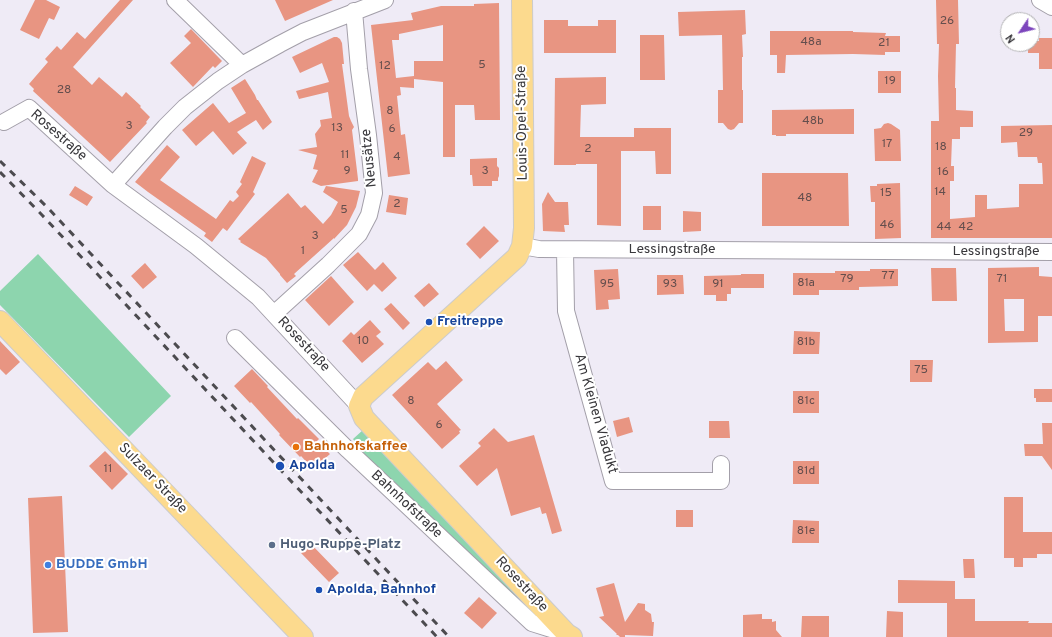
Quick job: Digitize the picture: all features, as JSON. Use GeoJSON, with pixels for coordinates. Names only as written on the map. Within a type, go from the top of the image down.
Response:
{"type":"FeatureCollection","features":[{"type":"Feature","properties":{"kind":"main road","name":"Louis-Opel-Straße"},"geometry":{"type":"LineString","coordinates":[[522,0],[524,228],[522,246]]}},
{"type":"Feature","properties":{"kind":"main road"},"geometry":{"type":"LineString","coordinates":[[359,406],[363,397],[517,257],[522,246]]}},
{"type":"Feature","properties":{"kind":"main road","name":"Sulzaer Straße"},"geometry":{"type":"LineString","coordinates":[[0,320],[303,637]]}},
{"type":"Feature","properties":{"kind":"main road","name":"Rosestraße"},"geometry":{"type":"LineString","coordinates":[[359,406],[364,418],[569,635]]}},
{"type":"Feature","properties":{"kind":"street"},"geometry":{"type":"LineString","coordinates":[[175,0],[242,65]]}},
{"type":"Feature","properties":{"kind":"street"},"geometry":{"type":"LineString","coordinates":[[113,185],[185,107],[218,81],[242,65],[303,32],[385,0]]}},
{"type":"Feature","properties":{"kind":"street"},"geometry":{"type":"LineString","coordinates":[[1040,0],[1052,7]]}},
{"type":"Feature","properties":{"kind":"street","name":"Neusätze"},"geometry":{"type":"LineString","coordinates":[[274,314],[328,265],[359,234],[369,215],[374,193],[359,69],[354,11]]}},
{"type":"Feature","properties":{"kind":"street","name":"Rosestraße"},"geometry":{"type":"LineString","coordinates":[[4,122],[28,108],[113,185],[196,246],[258,297],[359,406]]}},
{"type":"Feature","properties":{"kind":"street","name":"Lessingstraße"},"geometry":{"type":"LineString","coordinates":[[522,246],[539,249],[565,250],[1052,252]]}},
{"type":"Feature","properties":{"kind":"street","name":"Am Kleinen Viadukt"},"geometry":{"type":"LineString","coordinates":[[565,250],[566,311],[613,481],[721,481],[721,464]]}},
{"type":"Feature","properties":{"kind":"street","name":"Bahnhofstraße"},"geometry":{"type":"LineString","coordinates":[[235,338],[348,450],[532,623],[569,635]]}},
{"type":"Feature","properties":{"kind":"street"},"geometry":{"type":"LineString","coordinates":[[532,623],[544,637]]}},
{"type":"Feature","properties":{"kind":"green space"},"geometry":{"type":"Polygon","coordinates":[[[38,254],[171,396],[129,437],[0,305],[0,291],[38,254]]]}},
{"type":"Feature","properties":{"kind":"green space"},"geometry":{"type":"Polygon","coordinates":[[[363,430],[536,613],[517,604],[374,467],[353,439],[363,430]]]}},
{"type":"Feature","properties":{"kind":"building"},"geometry":{"type":"Polygon","coordinates":[[[35,0],[46,0],[60,7],[54,20],[49,18],[39,39],[20,30],[35,0]]]}},
{"type":"Feature","properties":{"kind":"building"},"geometry":{"type":"Polygon","coordinates":[[[120,0],[133,0],[73,67],[92,85],[99,77],[122,97],[126,92],[150,117],[146,122],[147,123],[110,162],[33,91],[34,89],[29,84],[48,62],[45,59],[57,46],[61,50],[77,32],[85,39],[120,0]]]}},
{"type":"Feature","properties":{"kind":"building"},"geometry":{"type":"Polygon","coordinates":[[[275,0],[333,0],[285,21],[275,0]]]}},
{"type":"Feature","properties":{"kind":"building"},"geometry":{"type":"Polygon","coordinates":[[[936,0],[958,0],[959,44],[956,44],[956,110],[973,111],[973,127],[960,127],[960,139],[952,139],[951,166],[954,166],[954,181],[950,181],[950,219],[975,217],[975,195],[987,195],[987,209],[1019,207],[1019,184],[1043,184],[1042,163],[1038,163],[1037,157],[1018,157],[1017,142],[1001,143],[1001,126],[1052,125],[1052,238],[931,238],[931,121],[939,121],[939,44],[937,44],[936,0]]]}},
{"type":"Feature","properties":{"kind":"building"},"geometry":{"type":"Polygon","coordinates":[[[499,3],[500,120],[475,120],[474,105],[455,105],[455,157],[443,157],[443,82],[414,79],[414,88],[400,87],[401,95],[397,96],[401,135],[405,134],[410,174],[388,177],[371,25],[413,20],[411,13],[441,6],[474,6],[474,4],[499,3]],[[443,25],[399,34],[399,40],[392,40],[396,78],[414,76],[414,61],[443,61],[443,25]]]}},
{"type":"Feature","properties":{"kind":"building"},"geometry":{"type":"Polygon","coordinates":[[[745,10],[746,34],[742,35],[743,123],[739,123],[734,129],[731,130],[728,129],[723,123],[718,123],[718,90],[723,90],[722,35],[679,36],[678,12],[745,10]]]}},
{"type":"Feature","properties":{"kind":"building"},"geometry":{"type":"Polygon","coordinates":[[[544,20],[568,20],[568,26],[598,26],[598,20],[616,20],[616,53],[544,53],[544,20]]]}},
{"type":"Feature","properties":{"kind":"building"},"geometry":{"type":"Polygon","coordinates":[[[191,29],[222,61],[215,68],[213,66],[193,87],[170,63],[191,43],[184,36],[191,29]]]}},
{"type":"Feature","properties":{"kind":"building"},"geometry":{"type":"Polygon","coordinates":[[[770,31],[853,31],[886,33],[885,36],[900,36],[900,52],[885,52],[885,55],[786,55],[785,73],[777,73],[777,55],[770,55],[770,31]]]}},
{"type":"Feature","properties":{"kind":"building"},"geometry":{"type":"Polygon","coordinates":[[[640,35],[664,35],[665,80],[640,80],[640,35]]]}},
{"type":"Feature","properties":{"kind":"building"},"geometry":{"type":"Polygon","coordinates":[[[334,37],[340,39],[342,43],[344,64],[342,64],[349,116],[354,127],[352,130],[358,181],[321,186],[312,182],[318,170],[313,169],[317,155],[298,150],[317,147],[315,134],[321,126],[320,120],[332,118],[328,92],[299,99],[296,91],[329,82],[322,63],[300,73],[292,57],[334,37]]]}},
{"type":"Feature","properties":{"kind":"building"},"geometry":{"type":"Polygon","coordinates":[[[1040,38],[1052,38],[1052,69],[1039,69],[1039,53],[1028,53],[1040,52],[1040,38]]]}},
{"type":"Feature","properties":{"kind":"building"},"geometry":{"type":"Polygon","coordinates":[[[878,71],[901,71],[901,93],[878,93],[878,71]]]}},
{"type":"Feature","properties":{"kind":"building"},"geometry":{"type":"Polygon","coordinates":[[[606,77],[606,104],[581,105],[580,137],[634,137],[634,128],[671,128],[671,174],[656,174],[655,151],[621,151],[621,226],[597,225],[597,164],[554,165],[555,78],[606,77]]]}},
{"type":"Feature","properties":{"kind":"building"},"geometry":{"type":"Polygon","coordinates":[[[245,79],[272,122],[263,130],[256,120],[237,132],[247,143],[233,155],[213,131],[196,146],[182,130],[213,103],[229,123],[246,113],[231,88],[245,79]]]}},
{"type":"Feature","properties":{"kind":"building"},"geometry":{"type":"Polygon","coordinates":[[[854,109],[854,134],[772,135],[772,110],[854,109]]]}},
{"type":"Feature","properties":{"kind":"building"},"geometry":{"type":"Polygon","coordinates":[[[888,123],[900,130],[901,161],[875,161],[874,129],[881,128],[884,124],[888,123]]]}},
{"type":"Feature","properties":{"kind":"building"},"geometry":{"type":"Polygon","coordinates":[[[167,145],[180,157],[160,180],[216,219],[230,200],[233,202],[239,196],[236,192],[242,184],[240,182],[252,156],[266,163],[253,192],[255,194],[227,231],[223,228],[212,242],[204,236],[206,233],[135,182],[167,145]]]}},
{"type":"Feature","properties":{"kind":"building"},"geometry":{"type":"Polygon","coordinates":[[[497,158],[497,166],[499,168],[498,181],[492,181],[492,186],[473,186],[472,175],[470,175],[470,159],[497,158]]]}},
{"type":"Feature","properties":{"kind":"building"},"geometry":{"type":"Polygon","coordinates":[[[762,173],[848,173],[849,226],[762,226],[762,173]]]}},
{"type":"Feature","properties":{"kind":"building"},"geometry":{"type":"Polygon","coordinates":[[[900,183],[901,238],[875,239],[875,202],[871,202],[870,186],[877,186],[877,184],[900,183]]]}},
{"type":"Feature","properties":{"kind":"building"},"geometry":{"type":"Polygon","coordinates":[[[75,186],[93,197],[87,206],[69,195],[75,186]]]}},
{"type":"Feature","properties":{"kind":"building"},"geometry":{"type":"Polygon","coordinates":[[[326,186],[360,191],[356,207],[347,225],[334,239],[294,274],[296,276],[287,283],[266,258],[240,242],[241,241],[238,239],[288,193],[301,208],[305,205],[323,224],[331,215],[338,202],[323,192],[326,186]]]}},
{"type":"Feature","properties":{"kind":"building"},"geometry":{"type":"Polygon","coordinates":[[[548,192],[555,202],[568,202],[569,225],[564,225],[565,232],[543,231],[542,204],[548,192]]]}},
{"type":"Feature","properties":{"kind":"building"},"geometry":{"type":"Polygon","coordinates":[[[389,195],[408,198],[406,215],[386,212],[389,195]]]}},
{"type":"Feature","properties":{"kind":"building"},"geometry":{"type":"Polygon","coordinates":[[[643,206],[661,206],[661,230],[643,230],[643,206]]]}},
{"type":"Feature","properties":{"kind":"building"},"geometry":{"type":"Polygon","coordinates":[[[683,211],[701,212],[701,231],[683,232],[683,211]]]}},
{"type":"Feature","properties":{"kind":"building"},"geometry":{"type":"Polygon","coordinates":[[[484,226],[499,241],[480,259],[466,244],[484,226]]]}},
{"type":"Feature","properties":{"kind":"building"},"geometry":{"type":"Polygon","coordinates":[[[358,252],[375,270],[383,262],[397,278],[382,292],[374,284],[367,291],[343,265],[358,252]]]}},
{"type":"Feature","properties":{"kind":"building"},"geometry":{"type":"Polygon","coordinates":[[[145,263],[157,277],[143,289],[131,276],[145,263]]]}},
{"type":"Feature","properties":{"kind":"building"},"geometry":{"type":"Polygon","coordinates":[[[1039,267],[1039,276],[1052,277],[1052,316],[1038,316],[1038,342],[988,343],[988,268],[1039,267]],[[1004,299],[1005,331],[1024,331],[1024,299],[1004,299]]]}},
{"type":"Feature","properties":{"kind":"building"},"geometry":{"type":"Polygon","coordinates":[[[931,268],[956,268],[957,301],[932,301],[931,268]]]}},
{"type":"Feature","properties":{"kind":"building"},"geometry":{"type":"Polygon","coordinates":[[[618,269],[620,299],[608,300],[609,309],[596,310],[594,270],[618,269]]]}},
{"type":"Feature","properties":{"kind":"building"},"geometry":{"type":"Polygon","coordinates":[[[870,269],[898,269],[898,286],[859,287],[859,290],[819,290],[819,295],[793,295],[793,273],[835,273],[835,271],[870,271],[870,269]]]}},
{"type":"Feature","properties":{"kind":"building"},"geometry":{"type":"Polygon","coordinates":[[[764,274],[764,288],[731,288],[731,294],[727,294],[727,301],[716,301],[716,295],[704,295],[704,276],[764,274]]]}},
{"type":"Feature","properties":{"kind":"building"},"geometry":{"type":"Polygon","coordinates":[[[657,275],[683,275],[684,294],[657,295],[657,275]]]}},
{"type":"Feature","properties":{"kind":"building"},"geometry":{"type":"Polygon","coordinates":[[[331,276],[354,302],[329,326],[305,300],[331,276]]]}},
{"type":"Feature","properties":{"kind":"building"},"geometry":{"type":"Polygon","coordinates":[[[429,283],[439,294],[424,307],[414,296],[429,283]]]}},
{"type":"Feature","properties":{"kind":"building"},"geometry":{"type":"Polygon","coordinates":[[[391,303],[410,323],[403,330],[384,309],[391,303]]]}},
{"type":"Feature","properties":{"kind":"building"},"geometry":{"type":"Polygon","coordinates":[[[370,320],[381,332],[376,336],[384,344],[362,363],[342,341],[351,332],[354,335],[370,320]]]}},
{"type":"Feature","properties":{"kind":"building"},"geometry":{"type":"Polygon","coordinates":[[[794,331],[820,332],[819,354],[793,354],[794,331]]]}},
{"type":"Feature","properties":{"kind":"building"},"geometry":{"type":"Polygon","coordinates":[[[0,341],[20,362],[6,375],[0,369],[0,341]]]}},
{"type":"Feature","properties":{"kind":"building"},"geometry":{"type":"Polygon","coordinates":[[[910,360],[933,360],[932,382],[910,382],[910,360]]]}},
{"type":"Feature","properties":{"kind":"building"},"geometry":{"type":"Polygon","coordinates":[[[446,361],[463,380],[437,404],[461,430],[459,431],[460,433],[442,449],[392,395],[428,362],[436,370],[446,361]]]}},
{"type":"Feature","properties":{"kind":"building"},"geometry":{"type":"Polygon","coordinates":[[[252,369],[297,419],[298,418],[319,439],[317,441],[330,454],[313,469],[279,435],[280,434],[251,402],[250,403],[234,386],[252,369]]]}},
{"type":"Feature","properties":{"kind":"building"},"geometry":{"type":"Polygon","coordinates":[[[1034,389],[1052,389],[1052,402],[1036,402],[1036,398],[1034,398],[1034,389]]]}},
{"type":"Feature","properties":{"kind":"building"},"geometry":{"type":"Polygon","coordinates":[[[793,391],[819,391],[819,413],[793,413],[793,391]]]}},
{"type":"Feature","properties":{"kind":"building"},"geometry":{"type":"Polygon","coordinates":[[[629,417],[633,432],[617,437],[613,421],[629,417]]]}},
{"type":"Feature","properties":{"kind":"building"},"geometry":{"type":"Polygon","coordinates":[[[709,421],[729,421],[730,438],[709,438],[709,421]]]}},
{"type":"Feature","properties":{"kind":"building"},"geometry":{"type":"Polygon","coordinates":[[[1042,423],[1052,423],[1052,470],[1042,456],[1025,456],[1024,444],[1043,444],[1042,423]]]}},
{"type":"Feature","properties":{"kind":"building"},"geometry":{"type":"Polygon","coordinates":[[[494,428],[508,442],[534,435],[562,531],[552,534],[546,513],[542,514],[540,507],[511,516],[497,468],[477,486],[459,466],[481,446],[478,443],[494,428]]]}},
{"type":"Feature","properties":{"kind":"building"},"geometry":{"type":"Polygon","coordinates":[[[105,451],[128,474],[112,490],[89,466],[105,451]]]}},
{"type":"Feature","properties":{"kind":"building"},"geometry":{"type":"Polygon","coordinates":[[[793,461],[819,461],[819,484],[793,484],[793,461]]]}},
{"type":"Feature","properties":{"kind":"building","name":"BUDDE GmbH"},"geometry":{"type":"Polygon","coordinates":[[[62,496],[68,632],[33,633],[28,498],[62,496]]]}},
{"type":"Feature","properties":{"kind":"building"},"geometry":{"type":"Polygon","coordinates":[[[1004,497],[1023,497],[1023,532],[1052,532],[1052,554],[1037,554],[1037,558],[1023,558],[1023,567],[1014,567],[1014,558],[1004,558],[1004,497]]]}},
{"type":"Feature","properties":{"kind":"building"},"geometry":{"type":"Polygon","coordinates":[[[676,510],[693,510],[693,527],[676,527],[676,510]]]}},
{"type":"Feature","properties":{"kind":"building"},"geometry":{"type":"Polygon","coordinates":[[[793,520],[819,521],[819,543],[792,543],[793,520]]]}},
{"type":"Feature","properties":{"kind":"building"},"geometry":{"type":"Polygon","coordinates":[[[311,544],[339,573],[329,582],[301,553],[311,544]]]}},
{"type":"Feature","properties":{"kind":"building"},"geometry":{"type":"Polygon","coordinates":[[[963,559],[974,559],[975,578],[964,578],[963,559]]]}},
{"type":"Feature","properties":{"kind":"building"},"geometry":{"type":"Polygon","coordinates":[[[898,580],[955,581],[955,599],[975,599],[975,621],[1029,621],[1028,623],[1052,623],[1052,637],[947,637],[947,603],[898,603],[898,580]]]}},
{"type":"Feature","properties":{"kind":"building"},"geometry":{"type":"Polygon","coordinates":[[[614,583],[625,622],[638,603],[645,604],[645,610],[651,614],[652,622],[654,622],[653,636],[625,635],[625,637],[620,637],[616,635],[617,634],[599,617],[604,616],[596,588],[614,583]]]}},
{"type":"Feature","properties":{"kind":"building"},"geometry":{"type":"Polygon","coordinates":[[[479,597],[497,613],[482,629],[464,613],[479,597]]]}},
{"type":"Feature","properties":{"kind":"building"},"geometry":{"type":"Polygon","coordinates":[[[887,611],[903,612],[903,637],[886,637],[887,611]]]}},
{"type":"Feature","properties":{"kind":"building"},"geometry":{"type":"Polygon","coordinates":[[[762,614],[762,619],[772,619],[772,622],[776,621],[776,630],[782,637],[743,637],[743,615],[762,614]]]}},
{"type":"Feature","properties":{"kind":"building"},"geometry":{"type":"Polygon","coordinates":[[[802,616],[829,616],[829,637],[801,637],[802,616]]]}},
{"type":"Feature","properties":{"kind":"railway"},"geometry":{"type":"LineString","coordinates":[[0,161],[48,208],[449,637]]}},
{"type":"Feature","properties":{"kind":"railway"},"geometry":{"type":"LineString","coordinates":[[0,172],[437,637]]}},
{"type":"Feature","properties":{"kind":"place","name":"Freitreppe"},"geometry":{"type":"Point","coordinates":[429,322]}},
{"type":"Feature","properties":{"kind":"place","name":"Bahnhofskaffee"},"geometry":{"type":"Point","coordinates":[296,447]}},
{"type":"Feature","properties":{"kind":"place","name":"Apolda"},"geometry":{"type":"Point","coordinates":[280,466]}},
{"type":"Feature","properties":{"kind":"place","name":"Hugo-Ruppe-Platz"},"geometry":{"type":"Point","coordinates":[272,545]}},
{"type":"Feature","properties":{"kind":"place","name":"BUDDE GmbH"},"geometry":{"type":"Point","coordinates":[48,565]}},
{"type":"Feature","properties":{"kind":"place","name":"Apolda, Bahnhof"},"geometry":{"type":"Point","coordinates":[319,590]}}]}
